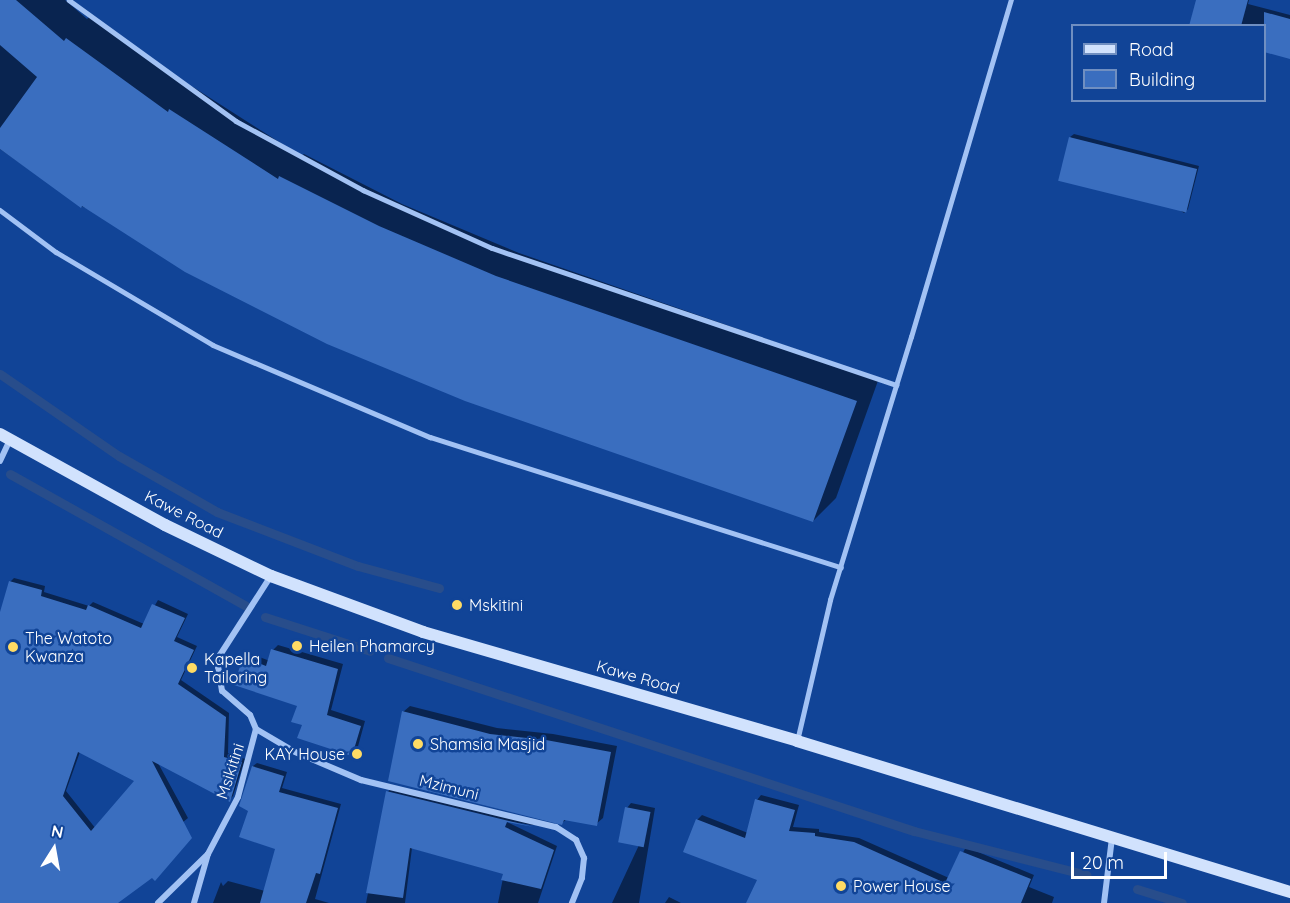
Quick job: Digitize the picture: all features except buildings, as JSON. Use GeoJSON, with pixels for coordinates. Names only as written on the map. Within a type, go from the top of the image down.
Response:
{"type":"FeatureCollection","features":[{"type":"Feature","properties":{"kind":"main road","name":"Kawe Road"},"geometry":{"type":"LineString","coordinates":[[5,437],[165,525],[272,576],[423,632],[797,741],[1290,892]]}},
{"type":"Feature","properties":{"kind":"street"},"geometry":{"type":"LineString","coordinates":[[0,461],[5,437]]}},
{"type":"Feature","properties":{"kind":"street","name":"Msikitini"},"geometry":{"type":"LineString","coordinates":[[194,903],[208,854],[238,797],[256,729],[250,715],[222,691],[218,667],[226,643],[272,576]]}},
{"type":"Feature","properties":{"kind":"street","name":"Mzimuni"},"geometry":{"type":"LineString","coordinates":[[256,729],[295,752],[361,780],[556,827],[576,840],[584,858],[582,878],[572,903]]}},
{"type":"Feature","properties":{"kind":"street"},"geometry":{"type":"LineString","coordinates":[[1104,903],[1112,836]]}},
{"type":"Feature","properties":{"kind":"street","name":"Msikitini"},"geometry":{"type":"LineString","coordinates":[[158,903],[208,854]]}},
{"type":"Feature","properties":{"kind":"lane"},"geometry":{"type":"LineString","coordinates":[[69,0],[236,121],[363,190],[492,248],[896,385]]}},
{"type":"Feature","properties":{"kind":"lane"},"geometry":{"type":"LineString","coordinates":[[797,741],[830,600],[1011,0]]}},
{"type":"Feature","properties":{"kind":"lane"},"geometry":{"type":"LineString","coordinates":[[0,210],[56,252],[213,345],[430,437],[840,567]]}},
{"type":"Feature","properties":{"kind":"waterway"},"geometry":{"type":"LineString","coordinates":[[0,374],[119,456],[217,512],[358,566],[439,588]]}},
{"type":"Feature","properties":{"kind":"waterway"},"geometry":{"type":"LineString","coordinates":[[10,474],[246,606]]}},
{"type":"Feature","properties":{"kind":"waterway"},"geometry":{"type":"LineString","coordinates":[[265,617],[370,651]]}},
{"type":"Feature","properties":{"kind":"waterway"},"geometry":{"type":"LineString","coordinates":[[388,658],[914,831],[1086,875]]}},
{"type":"Feature","properties":{"kind":"waterway"},"geometry":{"type":"LineString","coordinates":[[1137,889],[1182,903]]}},
{"type":"Feature","properties":{"kind":"place","name":"Mskitini"},"geometry":{"type":"Point","coordinates":[457,605]}},
{"type":"Feature","properties":{"kind":"place","name":"Heilen Phamarcy"},"geometry":{"type":"Point","coordinates":[297,646]}},
{"type":"Feature","properties":{"kind":"place","name":"The Watoto Kwanza"},"geometry":{"type":"Point","coordinates":[13,647]}},
{"type":"Feature","properties":{"kind":"place","name":"Kapella Tailoring"},"geometry":{"type":"Point","coordinates":[192,668]}},
{"type":"Feature","properties":{"kind":"place","name":"Shamsia Masjid"},"geometry":{"type":"Point","coordinates":[418,744]}},
{"type":"Feature","properties":{"kind":"place","name":"KAY House"},"geometry":{"type":"Point","coordinates":[357,754]}},
{"type":"Feature","properties":{"kind":"place","name":"Power House"},"geometry":{"type":"Point","coordinates":[841,886]}}]}
